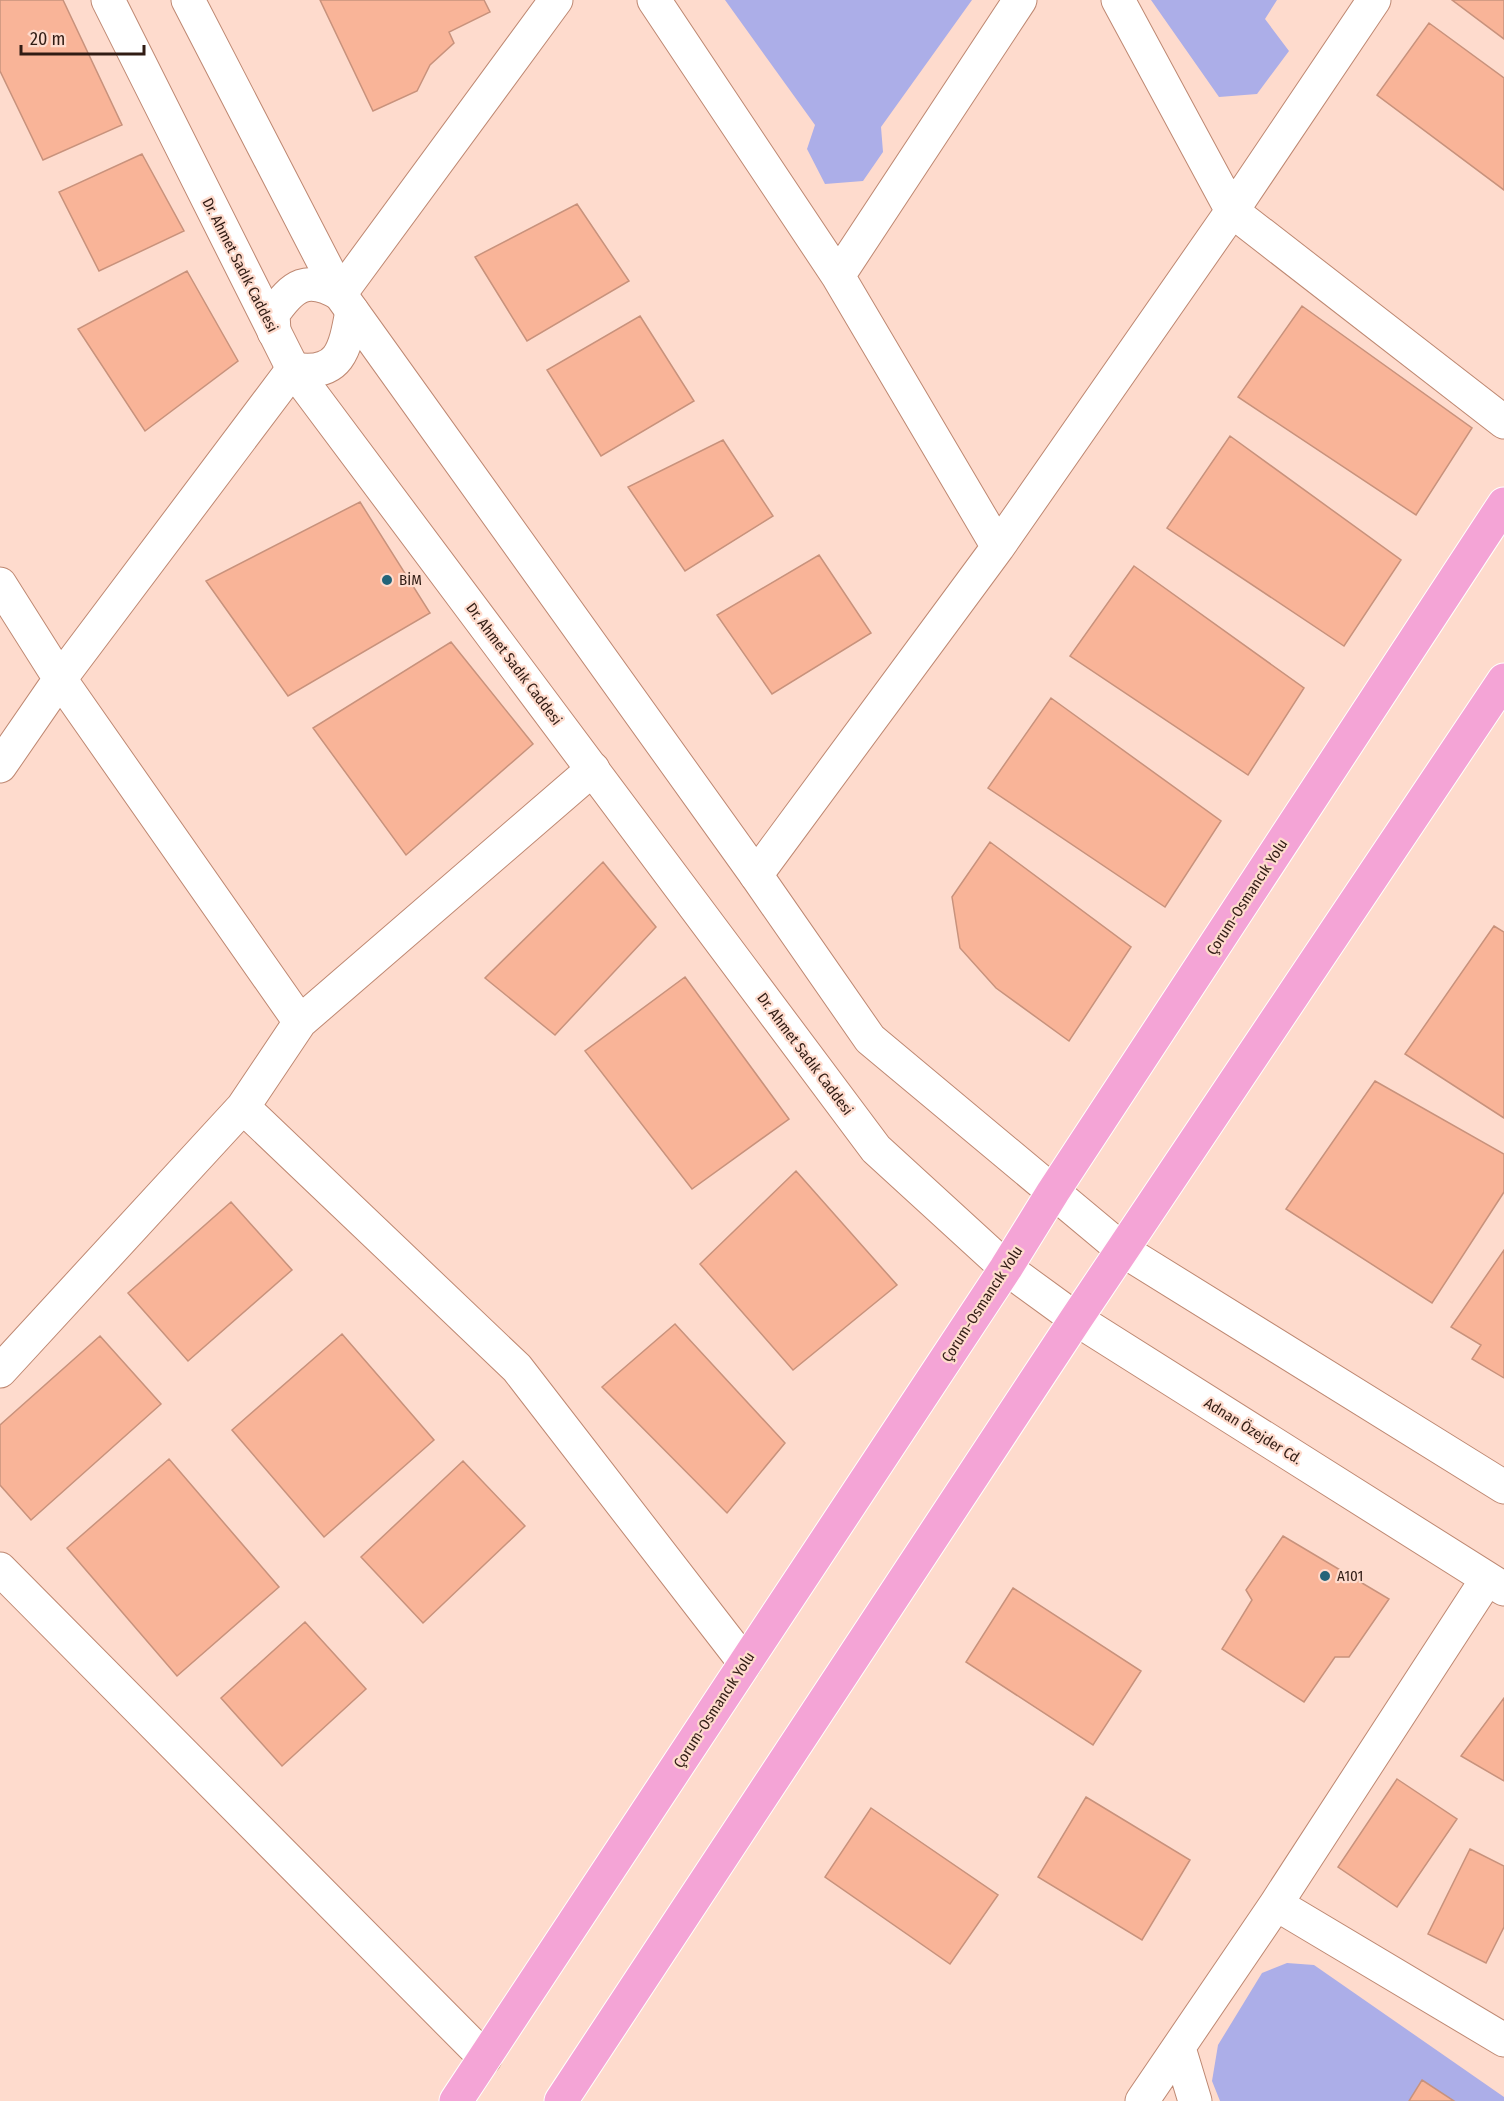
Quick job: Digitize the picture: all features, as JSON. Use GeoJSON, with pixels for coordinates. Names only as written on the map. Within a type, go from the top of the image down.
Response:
{"type":"FeatureCollection","features":[{"type":"Feature","properties":{"kind":"highway","name":"Çorum-Osmancık Yolu"},"geometry":{"type":"LineString","coordinates":[[456,2101],[1006,1269],[1053,1192],[1504,504]]}},
{"type":"Feature","properties":{"kind":"highway"},"geometry":{"type":"LineString","coordinates":[[561,2101],[1076,1319],[1124,1251],[1504,680]]}},
{"type":"Feature","properties":{"kind":"street","name":"Dr. Ahmet Sadık Caddesi"},"geometry":{"type":"LineString","coordinates":[[108,0],[293,369],[876,1149],[1006,1269]]}},
{"type":"Feature","properties":{"kind":"street"},"geometry":{"type":"LineString","coordinates":[[188,0],[346,303],[756,875],[870,1040],[1124,1251],[1504,1486]]}},
{"type":"Feature","properties":{"kind":"street"},"geometry":{"type":"LineString","coordinates":[[654,0],[838,276],[998,547]]}},
{"type":"Feature","properties":{"kind":"street"},"geometry":{"type":"LineString","coordinates":[[838,276],[1020,0]]}},
{"type":"Feature","properties":{"kind":"street"},"geometry":{"type":"LineString","coordinates":[[1118,0],[1232,211],[1504,422]]}},
{"type":"Feature","properties":{"kind":"street"},"geometry":{"type":"LineString","coordinates":[[756,875],[998,547],[1232,211],[1374,0]]}},
{"type":"Feature","properties":{"kind":"street"},"geometry":{"type":"LineString","coordinates":[[0,766],[60,679],[293,369],[321,370],[333,364],[342,352],[346,303],[541,8]]}},
{"type":"Feature","properties":{"kind":"street"},"geometry":{"type":"LineString","coordinates":[[274,332],[273,314],[292,290],[310,284],[326,286],[346,303]]}},
{"type":"Feature","properties":{"kind":"street"},"geometry":{"type":"LineString","coordinates":[[0,584],[60,679],[300,1022]]}},
{"type":"Feature","properties":{"kind":"street"},"geometry":{"type":"LineString","coordinates":[[0,1371],[243,1107],[300,1022],[593,769]]}},
{"type":"Feature","properties":{"kind":"street"},"geometry":{"type":"LineString","coordinates":[[243,1107],[517,1368],[745,1663]]}},
{"type":"Feature","properties":{"kind":"street","name":"Adnan Özejder Cd."},"geometry":{"type":"LineString","coordinates":[[1006,1269],[1076,1319],[1496,1584]]}},
{"type":"Feature","properties":{"kind":"street"},"geometry":{"type":"LineString","coordinates":[[0,1569],[485,2058]]}},
{"type":"Feature","properties":{"kind":"street"},"geometry":{"type":"LineString","coordinates":[[1142,2101],[1496,1584]]}},
{"type":"Feature","properties":{"kind":"street"},"geometry":{"type":"LineString","coordinates":[[1276,1904],[1504,2040]]}},
{"type":"Feature","properties":{"kind":"street"},"geometry":{"type":"LineString","coordinates":[[1179,2048],[1195,2101]]}},
{"type":"Feature","properties":{"kind":"shaded area"},"geometry":{"type":"Polygon","coordinates":[[[725,0],[972,0],[881,127],[883,152],[863,181],[825,184],[807,149],[815,125],[725,0]]]}},
{"type":"Feature","properties":{"kind":"shaded area"},"geometry":{"type":"Polygon","coordinates":[[[1151,0],[1277,0],[1265,19],[1289,51],[1257,94],[1219,97],[1151,0]]]}},
{"type":"Feature","properties":{"kind":"shaded area"},"geometry":{"type":"Polygon","coordinates":[[[1287,1963],[1314,1965],[1504,2097],[1504,2101],[1220,2101],[1212,2081],[1218,2045],[1262,1973],[1287,1963]]]}},
{"type":"Feature","properties":{"kind":"building"},"geometry":{"type":"Polygon","coordinates":[[[0,0],[63,0],[122,125],[43,160],[0,71],[0,0]]]}},
{"type":"Feature","properties":{"kind":"building"},"geometry":{"type":"Polygon","coordinates":[[[320,0],[484,0],[490,12],[449,32],[454,43],[430,65],[417,91],[373,111],[320,0]]]}},
{"type":"Feature","properties":{"kind":"building"},"geometry":{"type":"Polygon","coordinates":[[[1452,0],[1504,0],[1504,39],[1452,0]]]}},
{"type":"Feature","properties":{"kind":"building"},"geometry":{"type":"Polygon","coordinates":[[[1429,23],[1504,78],[1504,190],[1377,95],[1429,23]]]}},
{"type":"Feature","properties":{"kind":"building"},"geometry":{"type":"Polygon","coordinates":[[[142,154],[184,231],[99,271],[59,192],[142,154]]]}},
{"type":"Feature","properties":{"kind":"building"},"geometry":{"type":"Polygon","coordinates":[[[577,204],[629,281],[527,341],[475,257],[577,204]]]}},
{"type":"Feature","properties":{"kind":"building"},"geometry":{"type":"Polygon","coordinates":[[[187,271],[238,361],[145,431],[78,329],[187,271]]]}},
{"type":"Feature","properties":{"kind":"building"},"geometry":{"type":"Polygon","coordinates":[[[1302,306],[1472,428],[1416,515],[1238,397],[1302,306]]]}},
{"type":"Feature","properties":{"kind":"building"},"geometry":{"type":"Polygon","coordinates":[[[640,316],[694,401],[601,456],[547,370],[640,316]]]}},
{"type":"Feature","properties":{"kind":"building"},"geometry":{"type":"Polygon","coordinates":[[[1230,436],[1401,560],[1344,646],[1167,528],[1230,436]]]}},
{"type":"Feature","properties":{"kind":"building"},"geometry":{"type":"Polygon","coordinates":[[[723,440],[773,516],[685,571],[628,487],[723,440]]]}},
{"type":"Feature","properties":{"kind":"building"},"geometry":{"type":"Polygon","coordinates":[[[360,502],[430,613],[288,696],[206,581],[360,502]]]}},
{"type":"Feature","properties":{"kind":"building"},"geometry":{"type":"Polygon","coordinates":[[[819,555],[871,633],[772,694],[717,615],[819,555]]]}},
{"type":"Feature","properties":{"kind":"building"},"geometry":{"type":"Polygon","coordinates":[[[1134,566],[1304,688],[1248,775],[1070,656],[1134,566]]]}},
{"type":"Feature","properties":{"kind":"building"},"geometry":{"type":"Polygon","coordinates":[[[451,642],[533,744],[406,855],[313,728],[451,642]]]}},
{"type":"Feature","properties":{"kind":"building"},"geometry":{"type":"Polygon","coordinates":[[[1051,698],[1221,821],[1165,907],[988,788],[1051,698]]]}},
{"type":"Feature","properties":{"kind":"building"},"geometry":{"type":"Polygon","coordinates":[[[990,842],[1131,947],[1069,1041],[996,988],[960,948],[952,897],[990,842]]]}},
{"type":"Feature","properties":{"kind":"building"},"geometry":{"type":"Polygon","coordinates":[[[603,862],[656,927],[555,1035],[485,978],[603,862]]]}},
{"type":"Feature","properties":{"kind":"building"},"geometry":{"type":"Polygon","coordinates":[[[1494,926],[1504,932],[1504,1118],[1405,1054],[1494,926]]]}},
{"type":"Feature","properties":{"kind":"building"},"geometry":{"type":"Polygon","coordinates":[[[685,977],[789,1119],[692,1189],[585,1051],[685,977]]]}},
{"type":"Feature","properties":{"kind":"building"},"geometry":{"type":"Polygon","coordinates":[[[1375,1081],[1504,1154],[1504,1192],[1432,1303],[1286,1209],[1375,1081]]]}},
{"type":"Feature","properties":{"kind":"building"},"geometry":{"type":"Polygon","coordinates":[[[796,1171],[897,1285],[793,1370],[700,1264],[796,1171]]]}},
{"type":"Feature","properties":{"kind":"building"},"geometry":{"type":"Polygon","coordinates":[[[231,1202],[292,1270],[188,1361],[128,1293],[231,1202]]]}},
{"type":"Feature","properties":{"kind":"building"},"geometry":{"type":"Polygon","coordinates":[[[1504,1250],[1504,1378],[1472,1359],[1481,1345],[1451,1327],[1504,1250]]]}},
{"type":"Feature","properties":{"kind":"building"},"geometry":{"type":"Polygon","coordinates":[[[675,1324],[785,1443],[727,1513],[602,1387],[675,1324]]]}},
{"type":"Feature","properties":{"kind":"building"},"geometry":{"type":"Polygon","coordinates":[[[342,1334],[434,1440],[324,1537],[232,1430],[342,1334]]]}},
{"type":"Feature","properties":{"kind":"building"},"geometry":{"type":"Polygon","coordinates":[[[100,1336],[161,1404],[31,1520],[0,1485],[0,1425],[100,1336]]]}},
{"type":"Feature","properties":{"kind":"building"},"geometry":{"type":"Polygon","coordinates":[[[169,1459],[279,1587],[177,1676],[67,1548],[169,1459]]]}},
{"type":"Feature","properties":{"kind":"building"},"geometry":{"type":"Polygon","coordinates":[[[463,1461],[525,1526],[423,1623],[361,1557],[463,1461]]]}},
{"type":"Feature","properties":{"kind":"building"},"geometry":{"type":"Polygon","coordinates":[[[1283,1536],[1389,1599],[1349,1657],[1335,1657],[1304,1702],[1222,1649],[1252,1600],[1246,1590],[1283,1536]]]}},
{"type":"Feature","properties":{"kind":"building"},"geometry":{"type":"Polygon","coordinates":[[[1013,1588],[1141,1671],[1093,1745],[966,1662],[1013,1588]]]}},
{"type":"Feature","properties":{"kind":"building"},"geometry":{"type":"Polygon","coordinates":[[[305,1622],[366,1689],[282,1766],[221,1698],[305,1622]]]}},
{"type":"Feature","properties":{"kind":"building"},"geometry":{"type":"Polygon","coordinates":[[[1504,1698],[1504,1781],[1461,1756],[1504,1698]]]}},
{"type":"Feature","properties":{"kind":"building"},"geometry":{"type":"Polygon","coordinates":[[[1397,1779],[1457,1819],[1397,1907],[1338,1867],[1397,1779]]]}},
{"type":"Feature","properties":{"kind":"building"},"geometry":{"type":"Polygon","coordinates":[[[1086,1797],[1190,1860],[1142,1940],[1038,1877],[1086,1797]]]}},
{"type":"Feature","properties":{"kind":"building"},"geometry":{"type":"Polygon","coordinates":[[[871,1808],[998,1895],[950,1964],[825,1877],[871,1808]]]}},
{"type":"Feature","properties":{"kind":"building"},"geometry":{"type":"Polygon","coordinates":[[[1470,1849],[1504,1866],[1504,1927],[1486,1963],[1428,1934],[1470,1849]]]}},
{"type":"Feature","properties":{"kind":"building"},"geometry":{"type":"Polygon","coordinates":[[[1422,2080],[1454,2101],[1409,2101],[1422,2080]]]}},
{"type":"Feature","properties":{"kind":"place","name":"BİM"},"geometry":{"type":"Point","coordinates":[387,580]}},
{"type":"Feature","properties":{"kind":"place","name":"A101"},"geometry":{"type":"Point","coordinates":[1325,1576]}}]}
